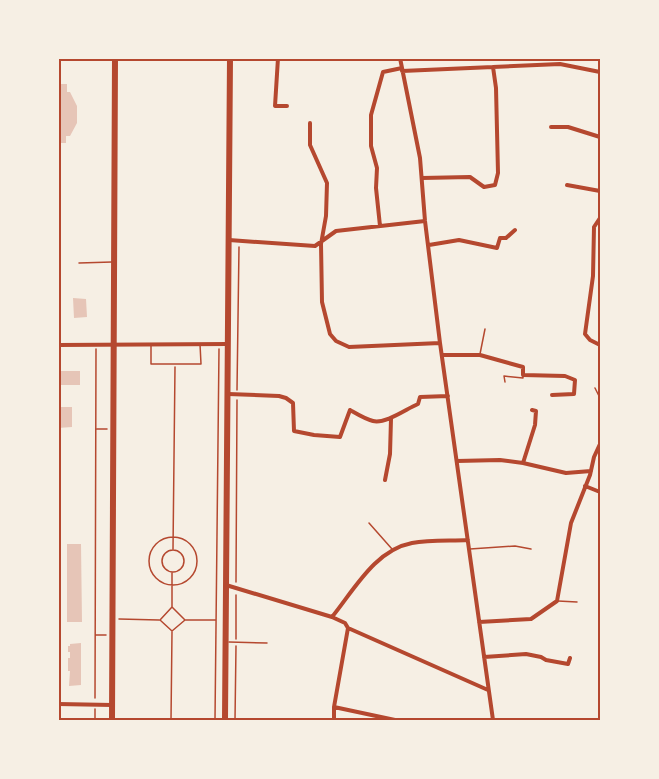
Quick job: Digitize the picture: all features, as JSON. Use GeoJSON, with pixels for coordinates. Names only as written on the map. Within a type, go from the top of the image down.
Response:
{"type":"FeatureCollection","features":[{"type":"Feature","properties":{"kind":"main road"},"geometry":{"type":"LineString","coordinates":[[112,720],[115,58]]}},
{"type":"Feature","properties":{"kind":"main road"},"geometry":{"type":"LineString","coordinates":[[225,720],[230,58]]}},
{"type":"Feature","properties":{"kind":"street"},"geometry":{"type":"LineString","coordinates":[[278,58],[275,106],[287,106]]}},
{"type":"Feature","properties":{"kind":"street"},"geometry":{"type":"LineString","coordinates":[[400,58],[422,178],[440,343],[494,720]]}},
{"type":"Feature","properties":{"kind":"street"},"geometry":{"type":"LineString","coordinates":[[380,226],[376,188],[377,168],[371,146],[371,115],[383,72],[560,64],[600,72]]}},
{"type":"Feature","properties":{"kind":"street"},"geometry":{"type":"LineString","coordinates":[[422,178],[470,177],[484,186],[495,185],[498,173],[493,67]]}},
{"type":"Feature","properties":{"kind":"street"},"geometry":{"type":"LineString","coordinates":[[310,123],[310,146],[327,183],[326,216],[321,244],[322,302],[330,334],[336,341],[349,347],[440,343]]}},
{"type":"Feature","properties":{"kind":"street"},"geometry":{"type":"LineString","coordinates":[[551,127],[568,127],[600,137]]}},
{"type":"Feature","properties":{"kind":"street"},"geometry":{"type":"LineString","coordinates":[[567,185],[600,191]]}},
{"type":"Feature","properties":{"kind":"street"},"geometry":{"type":"LineString","coordinates":[[600,218],[594,227],[593,276],[585,334],[590,340],[600,345]]}},
{"type":"Feature","properties":{"kind":"street"},"geometry":{"type":"LineString","coordinates":[[229,240],[315,246],[321,244],[336,231],[425,221]]}},
{"type":"Feature","properties":{"kind":"street"},"geometry":{"type":"LineString","coordinates":[[429,245],[459,240],[497,248],[500,238],[506,238],[515,230]]}},
{"type":"Feature","properties":{"kind":"street"},"geometry":{"type":"LineString","coordinates":[[58,345],[228,344]]}},
{"type":"Feature","properties":{"kind":"street"},"geometry":{"type":"LineString","coordinates":[[442,355],[480,355],[523,366],[523,375],[565,376],[575,380],[574,394],[552,395]]}},
{"type":"Feature","properties":{"kind":"street"},"geometry":{"type":"LineString","coordinates":[[227,394],[286,398],[293,403],[294,431],[340,437],[350,410],[375,422],[391,419],[398,413],[418,404],[420,397],[448,396]]}},
{"type":"Feature","properties":{"kind":"street"},"geometry":{"type":"LineString","coordinates":[[523,463],[535,426],[536,411],[532,410]]}},
{"type":"Feature","properties":{"kind":"street"},"geometry":{"type":"LineString","coordinates":[[385,480],[390,454],[391,419]]}},
{"type":"Feature","properties":{"kind":"street"},"geometry":{"type":"LineString","coordinates":[[479,622],[531,619],[557,601],[571,523],[600,444]]}},
{"type":"Feature","properties":{"kind":"street"},"geometry":{"type":"LineString","coordinates":[[457,461],[500,460],[566,473],[591,471]]}},
{"type":"Feature","properties":{"kind":"street"},"geometry":{"type":"LineString","coordinates":[[585,486],[600,492]]}},
{"type":"Feature","properties":{"kind":"street"},"geometry":{"type":"LineString","coordinates":[[332,617],[381,558],[393,550],[411,543],[468,540]]}},
{"type":"Feature","properties":{"kind":"street"},"geometry":{"type":"LineString","coordinates":[[225,585],[332,617],[345,623],[348,628],[489,690]]}},
{"type":"Feature","properties":{"kind":"street"},"geometry":{"type":"LineString","coordinates":[[333,720],[348,628]]}},
{"type":"Feature","properties":{"kind":"street"},"geometry":{"type":"LineString","coordinates":[[484,657],[526,654],[568,664],[570,658]]}},
{"type":"Feature","properties":{"kind":"street"},"geometry":{"type":"LineString","coordinates":[[58,704],[112,705]]}},
{"type":"Feature","properties":{"kind":"street"},"geometry":{"type":"LineString","coordinates":[[334,707],[395,720]]}},
{"type":"Feature","properties":{"kind":"lane"},"geometry":{"type":"LineString","coordinates":[[79,262],[113,262]]}},
{"type":"Feature","properties":{"kind":"lane"},"geometry":{"type":"LineString","coordinates":[[480,355],[485,329]]}},
{"type":"Feature","properties":{"kind":"lane"},"geometry":{"type":"LineString","coordinates":[[151,345],[151,364],[201,364],[201,345]]}},
{"type":"Feature","properties":{"kind":"lane"},"geometry":{"type":"LineString","coordinates":[[505,382],[504,376],[523,378],[523,375]]}},
{"type":"Feature","properties":{"kind":"lane"},"geometry":{"type":"LineString","coordinates":[[595,388],[600,398]]}},
{"type":"Feature","properties":{"kind":"lane"},"geometry":{"type":"LineString","coordinates":[[369,523],[393,550]]}},
{"type":"Feature","properties":{"kind":"lane"},"geometry":{"type":"LineString","coordinates":[[469,550],[514,546],[531,549]]}},
{"type":"Feature","properties":{"kind":"lane"},"geometry":{"type":"LineString","coordinates":[[557,601],[577,602]]}},
{"type":"Feature","properties":{"kind":"lane"},"geometry":{"type":"LineString","coordinates":[[225,642],[267,644]]}},
{"type":"Feature","properties":{"kind":"path"},"geometry":{"type":"LineString","coordinates":[[235,720],[239,240]]}},
{"type":"Feature","properties":{"kind":"path"},"geometry":{"type":"LineString","coordinates":[[215,720],[219,344]]}},
{"type":"Feature","properties":{"kind":"path"},"geometry":{"type":"LineString","coordinates":[[95,720],[96,345]]}},
{"type":"Feature","properties":{"kind":"path"},"geometry":{"type":"LineString","coordinates":[[173,549],[175,364]]}},
{"type":"Feature","properties":{"kind":"path"},"geometry":{"type":"LineString","coordinates":[[96,429],[113,429]]}},
{"type":"Feature","properties":{"kind":"path"},"geometry":{"type":"LineString","coordinates":[[173,537],[183,539],[191,546],[196,561],[191,576],[183,582],[172,584],[158,579],[151,571],[149,560],[154,545],[162,539],[173,537]]}},
{"type":"Feature","properties":{"kind":"path"},"geometry":{"type":"LineString","coordinates":[[173,549],[179,552],[184,561],[182,568],[172,572],[166,570],[161,561],[166,551],[173,549]]}},
{"type":"Feature","properties":{"kind":"path"},"geometry":{"type":"LineString","coordinates":[[172,572],[172,607],[184,620]]}},
{"type":"Feature","properties":{"kind":"path"},"geometry":{"type":"LineString","coordinates":[[159,620],[172,607]]}},
{"type":"Feature","properties":{"kind":"path"},"geometry":{"type":"LineString","coordinates":[[112,619],[159,620],[172,631]]}},
{"type":"Feature","properties":{"kind":"path"},"geometry":{"type":"LineString","coordinates":[[171,720],[172,631],[184,620],[225,620]]}},
{"type":"Feature","properties":{"kind":"path"},"geometry":{"type":"LineString","coordinates":[[95,635],[112,635]]}},
{"type":"Feature","properties":{"kind":"building"},"geometry":{"type":"Polygon","coordinates":[[[58,84],[67,84],[67,92],[70,92],[77,106],[77,123],[70,136],[66,136],[66,143],[58,143],[58,84]]]}},
{"type":"Feature","properties":{"kind":"building"},"geometry":{"type":"Polygon","coordinates":[[[73,298],[86,299],[87,317],[74,318],[73,298]]]}},
{"type":"Feature","properties":{"kind":"building"},"geometry":{"type":"Polygon","coordinates":[[[58,371],[80,371],[80,385],[58,385],[58,371]]]}},
{"type":"Feature","properties":{"kind":"building"},"geometry":{"type":"Polygon","coordinates":[[[58,407],[72,407],[72,427],[58,428],[58,407]]]}},
{"type":"Feature","properties":{"kind":"building"},"geometry":{"type":"Polygon","coordinates":[[[67,544],[81,544],[82,622],[67,622],[67,544]]]}},
{"type":"Feature","properties":{"kind":"building"},"geometry":{"type":"Polygon","coordinates":[[[81,643],[81,685],[69,686],[68,658],[70,658],[70,652],[68,652],[68,646],[81,643]]]}}]}
